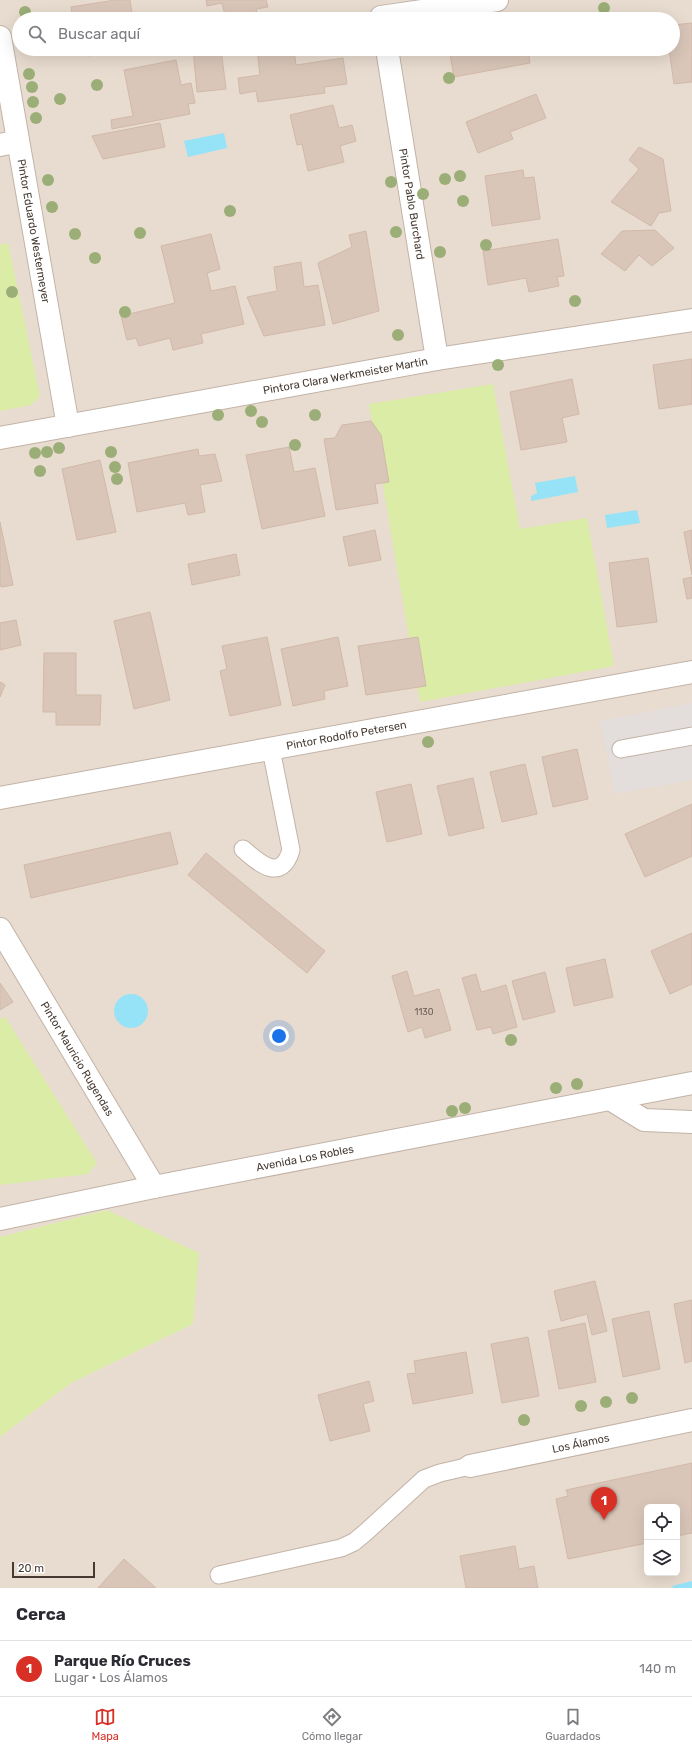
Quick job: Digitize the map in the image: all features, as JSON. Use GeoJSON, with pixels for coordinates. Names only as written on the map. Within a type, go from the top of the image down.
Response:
{"type":"FeatureCollection","features":[{"type":"Feature","properties":{"kind":"street"},"geometry":{"type":"LineString","coordinates":[[381,12],[497,0]]}},
{"type":"Feature","properties":{"kind":"street","name":"Pintor Eduardo Westermeyer"},"geometry":{"type":"LineString","coordinates":[[0,37],[9,143],[68,426]]}},
{"type":"Feature","properties":{"kind":"street","name":"Pintor Pablo Burchard"},"geometry":{"type":"LineString","coordinates":[[388,56],[437,359]]}},
{"type":"Feature","properties":{"kind":"street","name":"Pintora Clara Werkmeister Martin"},"geometry":{"type":"LineString","coordinates":[[0,438],[437,359],[692,320]]}},
{"type":"Feature","properties":{"kind":"street","name":"Pintor Rodolfo Petersen"},"geometry":{"type":"LineString","coordinates":[[0,798],[692,672]]}},
{"type":"Feature","properties":{"kind":"street","name":"Pintor Mauricio Rugendas"},"geometry":{"type":"LineString","coordinates":[[0,929],[154,1187]]}},
{"type":"Feature","properties":{"kind":"street","name":"Avenida Los Robles"},"geometry":{"type":"LineString","coordinates":[[0,1219],[154,1187],[692,1083]]}},
{"type":"Feature","properties":{"kind":"street"},"geometry":{"type":"LineString","coordinates":[[610,1099],[644,1120],[692,1122]]}},
{"type":"Feature","properties":{"kind":"street","name":"Los Álamos"},"geometry":{"type":"LineString","coordinates":[[470,1466],[692,1420]]}},
{"type":"Feature","properties":{"kind":"lane"},"geometry":{"type":"LineString","coordinates":[[621,749],[692,736]]}},
{"type":"Feature","properties":{"kind":"lane"},"geometry":{"type":"LineString","coordinates":[[243,849],[261,865],[268,868],[282,866],[290,856],[291,850],[271,749]]}},
{"type":"Feature","properties":{"kind":"lane"},"geometry":{"type":"LineString","coordinates":[[219,1575],[341,1548],[354,1542],[424,1479],[470,1466]]}},
{"type":"Feature","properties":{"kind":"shaded area"},"geometry":{"type":"Polygon","coordinates":[[[0,0],[692,0],[692,1588],[0,1588],[0,1437],[71,1383],[193,1324],[107,1210],[0,1237],[0,0]]]}},
{"type":"Feature","properties":{"kind":"shaded area"},"geometry":{"type":"Polygon","coordinates":[[[692,703],[692,780],[615,794],[600,721],[692,703]]]}},
{"type":"Feature","properties":{"kind":"green space"},"geometry":{"type":"Polygon","coordinates":[[[8,243],[40,396],[31,405],[0,411],[0,245],[8,243]]]}},
{"type":"Feature","properties":{"kind":"green space"},"geometry":{"type":"Polygon","coordinates":[[[493,384],[520,529],[587,518],[614,666],[420,702],[369,404],[493,384]]]}},
{"type":"Feature","properties":{"kind":"green space"},"geometry":{"type":"Polygon","coordinates":[[[5,1017],[97,1163],[88,1174],[0,1185],[0,1019],[5,1017]]]}},
{"type":"Feature","properties":{"kind":"green space"},"geometry":{"type":"Polygon","coordinates":[[[107,1210],[199,1253],[193,1324],[71,1383],[0,1437],[0,1237],[107,1210]]]}},
{"type":"Feature","properties":{"kind":"water"},"geometry":{"type":"Polygon","coordinates":[[[224,133],[227,148],[188,157],[184,141],[224,133]]]}},
{"type":"Feature","properties":{"kind":"water"},"geometry":{"type":"Polygon","coordinates":[[[575,476],[578,492],[531,501],[531,496],[537,493],[535,483],[575,476]]]}},
{"type":"Feature","properties":{"kind":"water"},"geometry":{"type":"Polygon","coordinates":[[[637,510],[640,523],[607,528],[605,515],[637,510]]]}},
{"type":"Feature","properties":{"kind":"water"},"geometry":{"type":"Polygon","coordinates":[[[128,994],[134,994],[138,995],[145,1001],[148,1011],[147,1018],[141,1025],[134,1028],[128,1028],[124,1027],[117,1021],[114,1014],[114,1008],[115,1004],[121,997],[128,994]]]}},
{"type":"Feature","properties":{"kind":"water"},"geometry":{"type":"Polygon","coordinates":[[[692,1581],[692,1588],[673,1588],[672,1586],[692,1581]]]}},
{"type":"Feature","properties":{"kind":"building"},"geometry":{"type":"Polygon","coordinates":[[[115,0],[130,0],[132,12],[72,12],[71,7],[115,0]]]}},
{"type":"Feature","properties":{"kind":"building"},"geometry":{"type":"Polygon","coordinates":[[[206,0],[266,0],[268,7],[256,9],[257,12],[224,12],[222,3],[207,6],[206,0]]]}},
{"type":"Feature","properties":{"kind":"building"},"geometry":{"type":"Polygon","coordinates":[[[692,23],[692,82],[674,84],[670,56],[680,56],[680,24],[692,23]]]}},
{"type":"Feature","properties":{"kind":"building"},"geometry":{"type":"Polygon","coordinates":[[[194,56],[222,56],[226,89],[197,92],[194,56]]]}},
{"type":"Feature","properties":{"kind":"building"},"geometry":{"type":"Polygon","coordinates":[[[258,56],[295,56],[296,65],[343,58],[347,84],[324,87],[325,93],[258,102],[256,91],[240,94],[238,78],[260,75],[258,56]]]}},
{"type":"Feature","properties":{"kind":"building"},"geometry":{"type":"Polygon","coordinates":[[[450,56],[529,56],[530,63],[454,77],[450,56]]]}},
{"type":"Feature","properties":{"kind":"building"},"geometry":{"type":"Polygon","coordinates":[[[176,60],[181,85],[191,83],[195,103],[188,104],[190,114],[112,129],[111,120],[133,116],[124,70],[176,60]]]}},
{"type":"Feature","properties":{"kind":"building"},"geometry":{"type":"Polygon","coordinates":[[[536,94],[546,118],[510,132],[513,139],[478,153],[466,122],[536,94]]]}},
{"type":"Feature","properties":{"kind":"building"},"geometry":{"type":"Polygon","coordinates":[[[333,105],[339,128],[352,125],[356,141],[340,146],[344,162],[308,171],[302,144],[297,145],[290,115],[333,105]]]}},
{"type":"Feature","properties":{"kind":"building"},"geometry":{"type":"Polygon","coordinates":[[[160,123],[165,147],[103,159],[92,136],[160,123]]]}},
{"type":"Feature","properties":{"kind":"building"},"geometry":{"type":"Polygon","coordinates":[[[639,147],[663,159],[671,211],[659,213],[651,226],[611,202],[639,169],[629,160],[639,147]]]}},
{"type":"Feature","properties":{"kind":"building"},"geometry":{"type":"Polygon","coordinates":[[[523,170],[524,178],[534,177],[540,219],[492,226],[485,176],[523,170]]]}},
{"type":"Feature","properties":{"kind":"building"},"geometry":{"type":"Polygon","coordinates":[[[655,230],[674,248],[652,266],[639,255],[625,271],[601,254],[622,231],[655,230]]]}},
{"type":"Feature","properties":{"kind":"building"},"geometry":{"type":"Polygon","coordinates":[[[366,231],[379,311],[333,324],[318,263],[352,247],[349,235],[366,231]]]}},
{"type":"Feature","properties":{"kind":"building"},"geometry":{"type":"Polygon","coordinates":[[[211,234],[220,269],[207,273],[211,291],[235,286],[244,324],[201,334],[203,343],[173,350],[170,338],[139,346],[136,338],[127,340],[121,316],[175,303],[161,246],[211,234]]]}},
{"type":"Feature","properties":{"kind":"building"},"geometry":{"type":"Polygon","coordinates":[[[558,239],[564,276],[557,277],[559,286],[529,292],[526,278],[488,285],[483,251],[558,239]]]}},
{"type":"Feature","properties":{"kind":"building"},"geometry":{"type":"Polygon","coordinates":[[[301,262],[304,287],[318,285],[325,325],[264,336],[247,297],[277,291],[274,267],[301,262]]]}},
{"type":"Feature","properties":{"kind":"building"},"geometry":{"type":"Polygon","coordinates":[[[692,359],[692,404],[659,409],[653,365],[692,359]]]}},
{"type":"Feature","properties":{"kind":"building"},"geometry":{"type":"Polygon","coordinates":[[[572,379],[579,414],[562,418],[567,442],[521,450],[510,392],[572,379]]]}},
{"type":"Feature","properties":{"kind":"building"},"geometry":{"type":"Polygon","coordinates":[[[371,421],[381,435],[389,482],[375,484],[378,503],[336,510],[324,439],[335,438],[342,425],[371,421]]]}},
{"type":"Feature","properties":{"kind":"building"},"geometry":{"type":"Polygon","coordinates":[[[289,447],[294,472],[315,468],[325,516],[262,529],[246,455],[289,447]]]}},
{"type":"Feature","properties":{"kind":"building"},"geometry":{"type":"Polygon","coordinates":[[[198,449],[199,456],[215,454],[222,481],[200,485],[205,512],[188,515],[185,503],[137,512],[128,463],[198,449]]]}},
{"type":"Feature","properties":{"kind":"building"},"geometry":{"type":"Polygon","coordinates":[[[100,460],[116,532],[77,540],[62,469],[100,460]]]}},
{"type":"Feature","properties":{"kind":"building"},"geometry":{"type":"Polygon","coordinates":[[[0,522],[13,585],[1,587],[0,582],[0,522]]]}},
{"type":"Feature","properties":{"kind":"building"},"geometry":{"type":"Polygon","coordinates":[[[375,530],[381,560],[349,566],[343,537],[375,530]]]}},
{"type":"Feature","properties":{"kind":"building"},"geometry":{"type":"Polygon","coordinates":[[[692,530],[692,575],[684,532],[692,530]]]}},
{"type":"Feature","properties":{"kind":"building"},"geometry":{"type":"Polygon","coordinates":[[[236,554],[240,575],[192,585],[188,564],[236,554]]]}},
{"type":"Feature","properties":{"kind":"building"},"geometry":{"type":"Polygon","coordinates":[[[648,558],[657,622],[617,627],[609,563],[648,558]]]}},
{"type":"Feature","properties":{"kind":"building"},"geometry":{"type":"Polygon","coordinates":[[[692,577],[692,598],[687,599],[683,579],[692,577]]]}},
{"type":"Feature","properties":{"kind":"building"},"geometry":{"type":"Polygon","coordinates":[[[150,612],[170,700],[134,709],[114,621],[150,612]]]}},
{"type":"Feature","properties":{"kind":"building"},"geometry":{"type":"Polygon","coordinates":[[[16,620],[21,645],[0,650],[0,623],[16,620]]]}},
{"type":"Feature","properties":{"kind":"building"},"geometry":{"type":"Polygon","coordinates":[[[267,637],[281,705],[230,716],[220,671],[227,669],[222,646],[267,637]]]}},
{"type":"Feature","properties":{"kind":"building"},"geometry":{"type":"Polygon","coordinates":[[[338,637],[348,686],[324,691],[325,699],[293,706],[281,649],[338,637]]]}},
{"type":"Feature","properties":{"kind":"building"},"geometry":{"type":"Polygon","coordinates":[[[418,637],[426,686],[366,695],[358,646],[418,637]]]}},
{"type":"Feature","properties":{"kind":"building"},"geometry":{"type":"Polygon","coordinates":[[[44,653],[76,653],[76,695],[101,695],[100,725],[56,725],[56,712],[43,712],[44,653]]]}},
{"type":"Feature","properties":{"kind":"building"},"geometry":{"type":"Polygon","coordinates":[[[0,682],[5,685],[0,697],[0,682]]]}},
{"type":"Feature","properties":{"kind":"building"},"geometry":{"type":"Polygon","coordinates":[[[577,749],[588,799],[553,807],[542,757],[577,749]]]}},
{"type":"Feature","properties":{"kind":"building"},"geometry":{"type":"Polygon","coordinates":[[[525,764],[537,814],[502,822],[490,772],[525,764]]]}},
{"type":"Feature","properties":{"kind":"building"},"geometry":{"type":"Polygon","coordinates":[[[473,778],[484,828],[449,836],[437,786],[473,778]]]}},
{"type":"Feature","properties":{"kind":"building"},"geometry":{"type":"Polygon","coordinates":[[[411,784],[422,834],[387,842],[376,792],[411,784]]]}},
{"type":"Feature","properties":{"kind":"building"},"geometry":{"type":"Polygon","coordinates":[[[692,804],[692,856],[645,877],[625,834],[692,804]]]}},
{"type":"Feature","properties":{"kind":"building"},"geometry":{"type":"Polygon","coordinates":[[[170,832],[178,864],[31,898],[24,865],[170,832]]]}},
{"type":"Feature","properties":{"kind":"building"},"geometry":{"type":"Polygon","coordinates":[[[206,853],[325,951],[307,973],[188,875],[206,853]]]}},
{"type":"Feature","properties":{"kind":"building"},"geometry":{"type":"Polygon","coordinates":[[[692,933],[692,984],[670,994],[651,951],[692,933]]]}},
{"type":"Feature","properties":{"kind":"building"},"geometry":{"type":"Polygon","coordinates":[[[605,959],[613,997],[574,1006],[566,968],[605,959]]]}},
{"type":"Feature","properties":{"kind":"building"},"geometry":{"type":"Polygon","coordinates":[[[407,971],[414,996],[439,989],[451,1030],[425,1038],[422,1027],[408,1032],[392,976],[407,971]]]}},
{"type":"Feature","properties":{"kind":"building"},"geometry":{"type":"Polygon","coordinates":[[[545,972],[555,1012],[523,1020],[512,981],[545,972]]]}},
{"type":"Feature","properties":{"kind":"building"},"geometry":{"type":"Polygon","coordinates":[[[476,974],[481,992],[506,985],[517,1027],[493,1034],[491,1027],[477,1030],[462,978],[476,974]]]}},
{"type":"Feature","properties":{"kind":"building"},"geometry":{"type":"Polygon","coordinates":[[[0,983],[13,1002],[0,1010],[0,983]]]}},
{"type":"Feature","properties":{"kind":"building"},"geometry":{"type":"Polygon","coordinates":[[[595,1281],[607,1331],[592,1335],[587,1314],[561,1321],[554,1291],[595,1281]]]}},
{"type":"Feature","properties":{"kind":"building"},"geometry":{"type":"Polygon","coordinates":[[[692,1300],[692,1361],[685,1363],[674,1304],[692,1300]]]}},
{"type":"Feature","properties":{"kind":"building"},"geometry":{"type":"Polygon","coordinates":[[[649,1311],[660,1369],[623,1377],[612,1319],[649,1311]]]}},
{"type":"Feature","properties":{"kind":"building"},"geometry":{"type":"Polygon","coordinates":[[[585,1323],[596,1382],[559,1389],[548,1331],[585,1323]]]}},
{"type":"Feature","properties":{"kind":"building"},"geometry":{"type":"Polygon","coordinates":[[[528,1337],[539,1396],[502,1403],[491,1344],[528,1337]]]}},
{"type":"Feature","properties":{"kind":"building"},"geometry":{"type":"Polygon","coordinates":[[[466,1352],[473,1393],[413,1404],[407,1374],[416,1373],[414,1361],[466,1352]]]}},
{"type":"Feature","properties":{"kind":"building"},"geometry":{"type":"Polygon","coordinates":[[[369,1381],[374,1401],[363,1404],[370,1431],[330,1441],[318,1395],[369,1381]]]}},
{"type":"Feature","properties":{"kind":"building"},"geometry":{"type":"Polygon","coordinates":[[[692,1463],[692,1533],[680,1535],[680,1504],[644,1504],[644,1544],[568,1559],[556,1499],[568,1496],[566,1490],[692,1463]]]}},
{"type":"Feature","properties":{"kind":"building"},"geometry":{"type":"Polygon","coordinates":[[[515,1546],[519,1569],[534,1566],[538,1588],[466,1588],[460,1556],[515,1546]]]}},
{"type":"Feature","properties":{"kind":"building"},"geometry":{"type":"Polygon","coordinates":[[[124,1559],[156,1588],[98,1588],[124,1559]]]}},
{"type":"Feature","properties":{"kind":"place","name":"Parque Río Cruces"},"geometry":{"type":"Point","coordinates":[604,1520]}}]}
